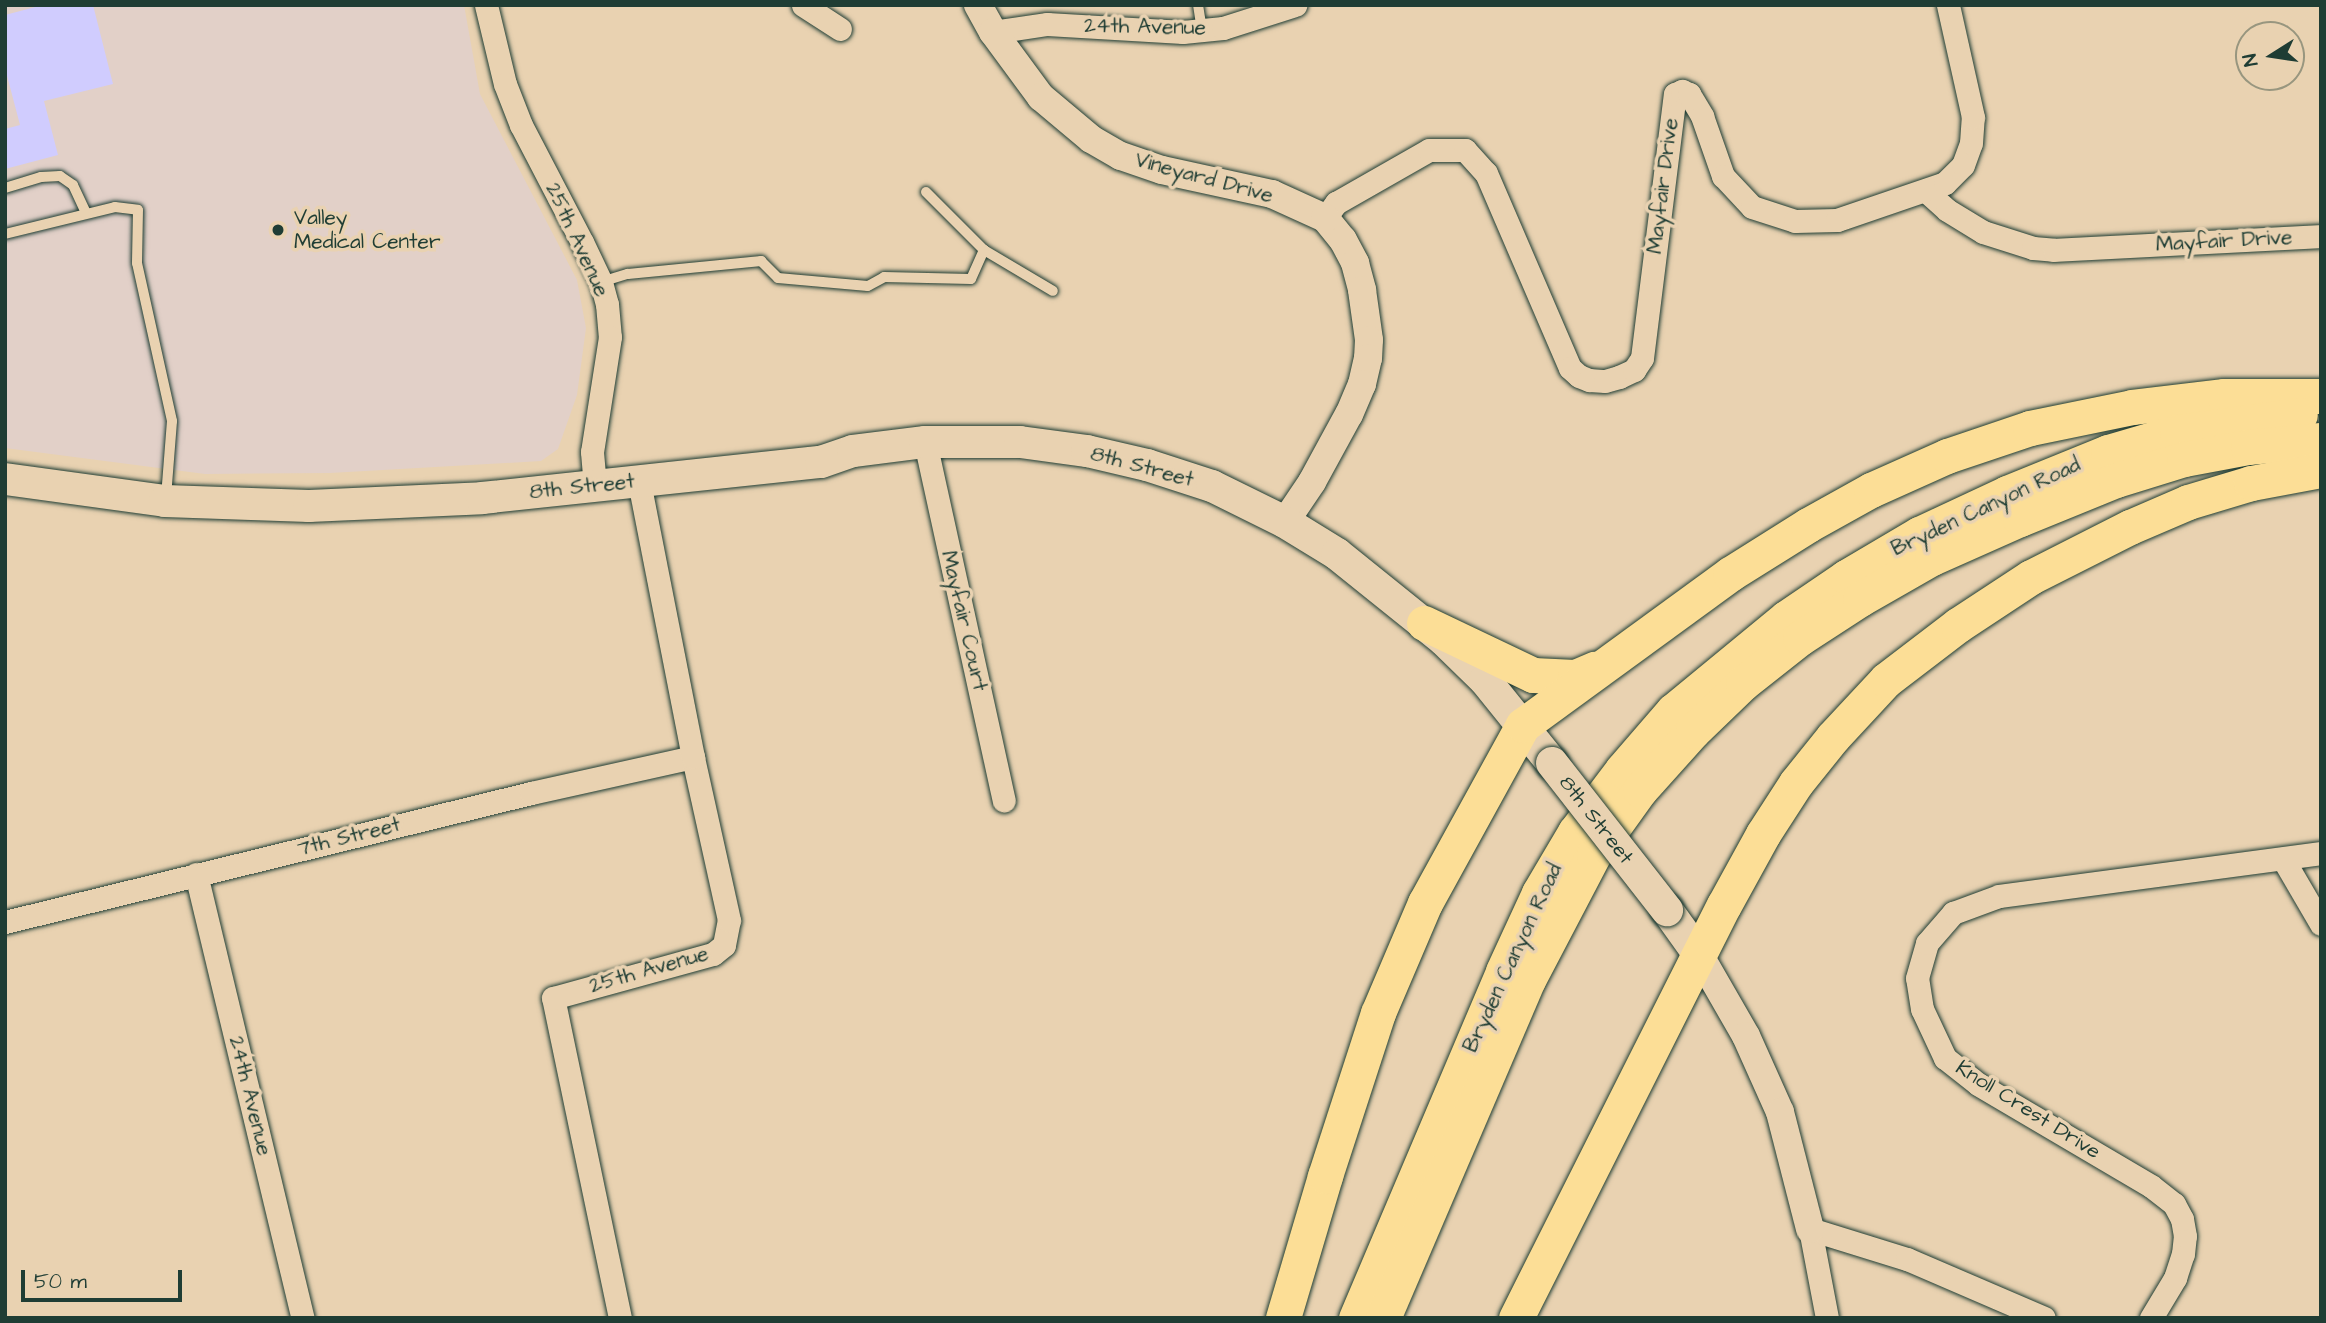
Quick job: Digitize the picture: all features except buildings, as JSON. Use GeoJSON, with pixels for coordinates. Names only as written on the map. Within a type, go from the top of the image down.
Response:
{"type":"FeatureCollection","features":[{"type":"Feature","properties":{"kind":"main road"},"geometry":{"type":"LineString","coordinates":[[1283,1318],[1325,1176],[1378,1013],[1425,903],[1523,726],[1730,574],[1808,524],[1871,490],[1947,456],[2030,428],[2132,407],[2224,396],[2321,396]]}},
{"type":"Feature","properties":{"kind":"main road","name":"Bryden Canyon Road"},"geometry":{"type":"LineString","coordinates":[[1356,1318],[1539,893],[1575,832],[1622,770],[1673,711],[1786,618],[1846,577],[1919,534],[2007,493],[2108,452],[2177,432],[2321,413]]}},
{"type":"Feature","properties":{"kind":"main road","name":"Bryden Canyon Road"},"geometry":{"type":"LineString","coordinates":[[1383,1318],[1528,981],[1588,865],[1640,790],[1693,731],[1743,683],[1800,638],[1860,598],[1931,558],[2020,519],[2116,480],[2184,459],[2248,447],[2321,440]]}},
{"type":"Feature","properties":{"kind":"main road","name":"8th Street"},"geometry":{"type":"LineString","coordinates":[[5,479],[165,501],[247,506],[410,503],[821,462],[853,451],[925,442],[1020,442],[1087,451],[1147,465],[1212,486],[1284,522],[1337,554],[1424,623],[1485,680],[1667,910],[1700,956]]}},
{"type":"Feature","properties":{"kind":"main road"},"geometry":{"type":"LineString","coordinates":[[1516,1318],[1737,881],[1796,783],[1833,737],[1886,680],[1958,625],[2031,578],[2130,527],[2200,498],[2251,483],[2321,470]]}},
{"type":"Feature","properties":{"kind":"main road"},"geometry":{"type":"LineString","coordinates":[[1424,623],[1533,675],[1575,677],[1607,664]]}},
{"type":"Feature","properties":{"kind":"street","name":"25th Avenue"},"geometry":{"type":"LineString","coordinates":[[486,5],[505,84],[521,125],[601,282],[610,337],[594,429],[595,485]]}},
{"type":"Feature","properties":{"kind":"street"},"geometry":{"type":"LineString","coordinates":[[803,5],[840,29]]}},
{"type":"Feature","properties":{"kind":"street","name":"Vineyard Drive"},"geometry":{"type":"LineString","coordinates":[[978,5],[993,32],[1041,97],[1091,139],[1121,156],[1162,170],[1272,194],[1325,218]]}},
{"type":"Feature","properties":{"kind":"street","name":"24th Avenue"},"geometry":{"type":"LineString","coordinates":[[993,32],[1047,24],[1183,32],[1235,25],[1295,5]]}},
{"type":"Feature","properties":{"kind":"street"},"geometry":{"type":"LineString","coordinates":[[1926,191],[1955,176],[1963,165],[1973,130],[1948,5]]}},
{"type":"Feature","properties":{"kind":"street","name":"Mayfair Drive"},"geometry":{"type":"LineString","coordinates":[[1325,218],[1336,204],[1429,150],[1465,149],[1486,173],[1570,368],[1579,376],[1605,381],[1634,370],[1642,358],[1675,94],[1682,91],[1689,94],[1702,116],[1723,176],[1752,207],[1795,221],[1837,220],[1926,191],[1947,210],[1983,232],[2033,248],[2067,249],[2321,236]]}},
{"type":"Feature","properties":{"kind":"street"},"geometry":{"type":"LineString","coordinates":[[1284,522],[1312,482],[1349,414],[1362,384],[1368,358],[1369,340],[1355,263],[1325,218]]}},
{"type":"Feature","properties":{"kind":"street","name":"Mayfair Court"},"geometry":{"type":"LineString","coordinates":[[925,442],[1004,800]]}},
{"type":"Feature","properties":{"kind":"street","name":"25th Avenue"},"geometry":{"type":"LineString","coordinates":[[615,1317],[553,998],[713,954],[723,945],[729,920],[693,757],[639,481]]}},
{"type":"Feature","properties":{"kind":"street","name":"7th Street"},"geometry":{"type":"LineString","coordinates":[[5,922],[196,874],[693,757]]}},
{"type":"Feature","properties":{"kind":"street","name":"Knoll Crest Drive"},"geometry":{"type":"LineString","coordinates":[[2151,1318],[2175,1278],[2183,1254],[2185,1236],[2182,1219],[2174,1204],[2151,1186],[1978,1084],[1945,1058],[1922,1009],[1917,978],[1927,943],[1953,913],[1999,896],[2321,853]]}},
{"type":"Feature","properties":{"kind":"street"},"geometry":{"type":"LineString","coordinates":[[2283,859],[2321,924]]}},
{"type":"Feature","properties":{"kind":"street","name":"24th Avenue"},"geometry":{"type":"LineString","coordinates":[[196,874],[303,1318]]}},
{"type":"Feature","properties":{"kind":"street","name":"8th Street"},"geometry":{"type":"LineString","coordinates":[[1700,956],[1746,1036],[1780,1112],[1810,1229],[1827,1318]]}},
{"type":"Feature","properties":{"kind":"street"},"geometry":{"type":"LineString","coordinates":[[1810,1229],[1907,1259],[2044,1318]]}},
{"type":"Feature","properties":{"kind":"lane"},"geometry":{"type":"LineString","coordinates":[[1198,5],[1202,30]]}},
{"type":"Feature","properties":{"kind":"lane"},"geometry":{"type":"LineString","coordinates":[[5,188],[41,177],[60,176],[74,185],[86,213]]}},
{"type":"Feature","properties":{"kind":"lane"},"geometry":{"type":"LineString","coordinates":[[926,192],[984,250],[1053,291]]}},
{"type":"Feature","properties":{"kind":"lane"},"geometry":{"type":"LineString","coordinates":[[5,234],[115,207],[138,210],[140,229],[137,263],[172,421],[165,501]]}},
{"type":"Feature","properties":{"kind":"lane"},"geometry":{"type":"LineString","coordinates":[[601,282],[628,274],[761,261],[778,278],[855,285],[868,286],[884,277],[971,279],[984,250]]}},
{"type":"Feature","properties":{"kind":"shaded area","name":"Valley Medical Center"},"geometry":{"type":"Polygon","coordinates":[[[5,5],[464,5],[480,94],[577,280],[586,328],[577,395],[558,449],[541,461],[330,473],[205,474],[5,448],[5,5]]]}},
{"type":"Feature","properties":{"kind":"place","name":"Valley Medical Center"},"geometry":{"type":"Point","coordinates":[278,230]}}]}
